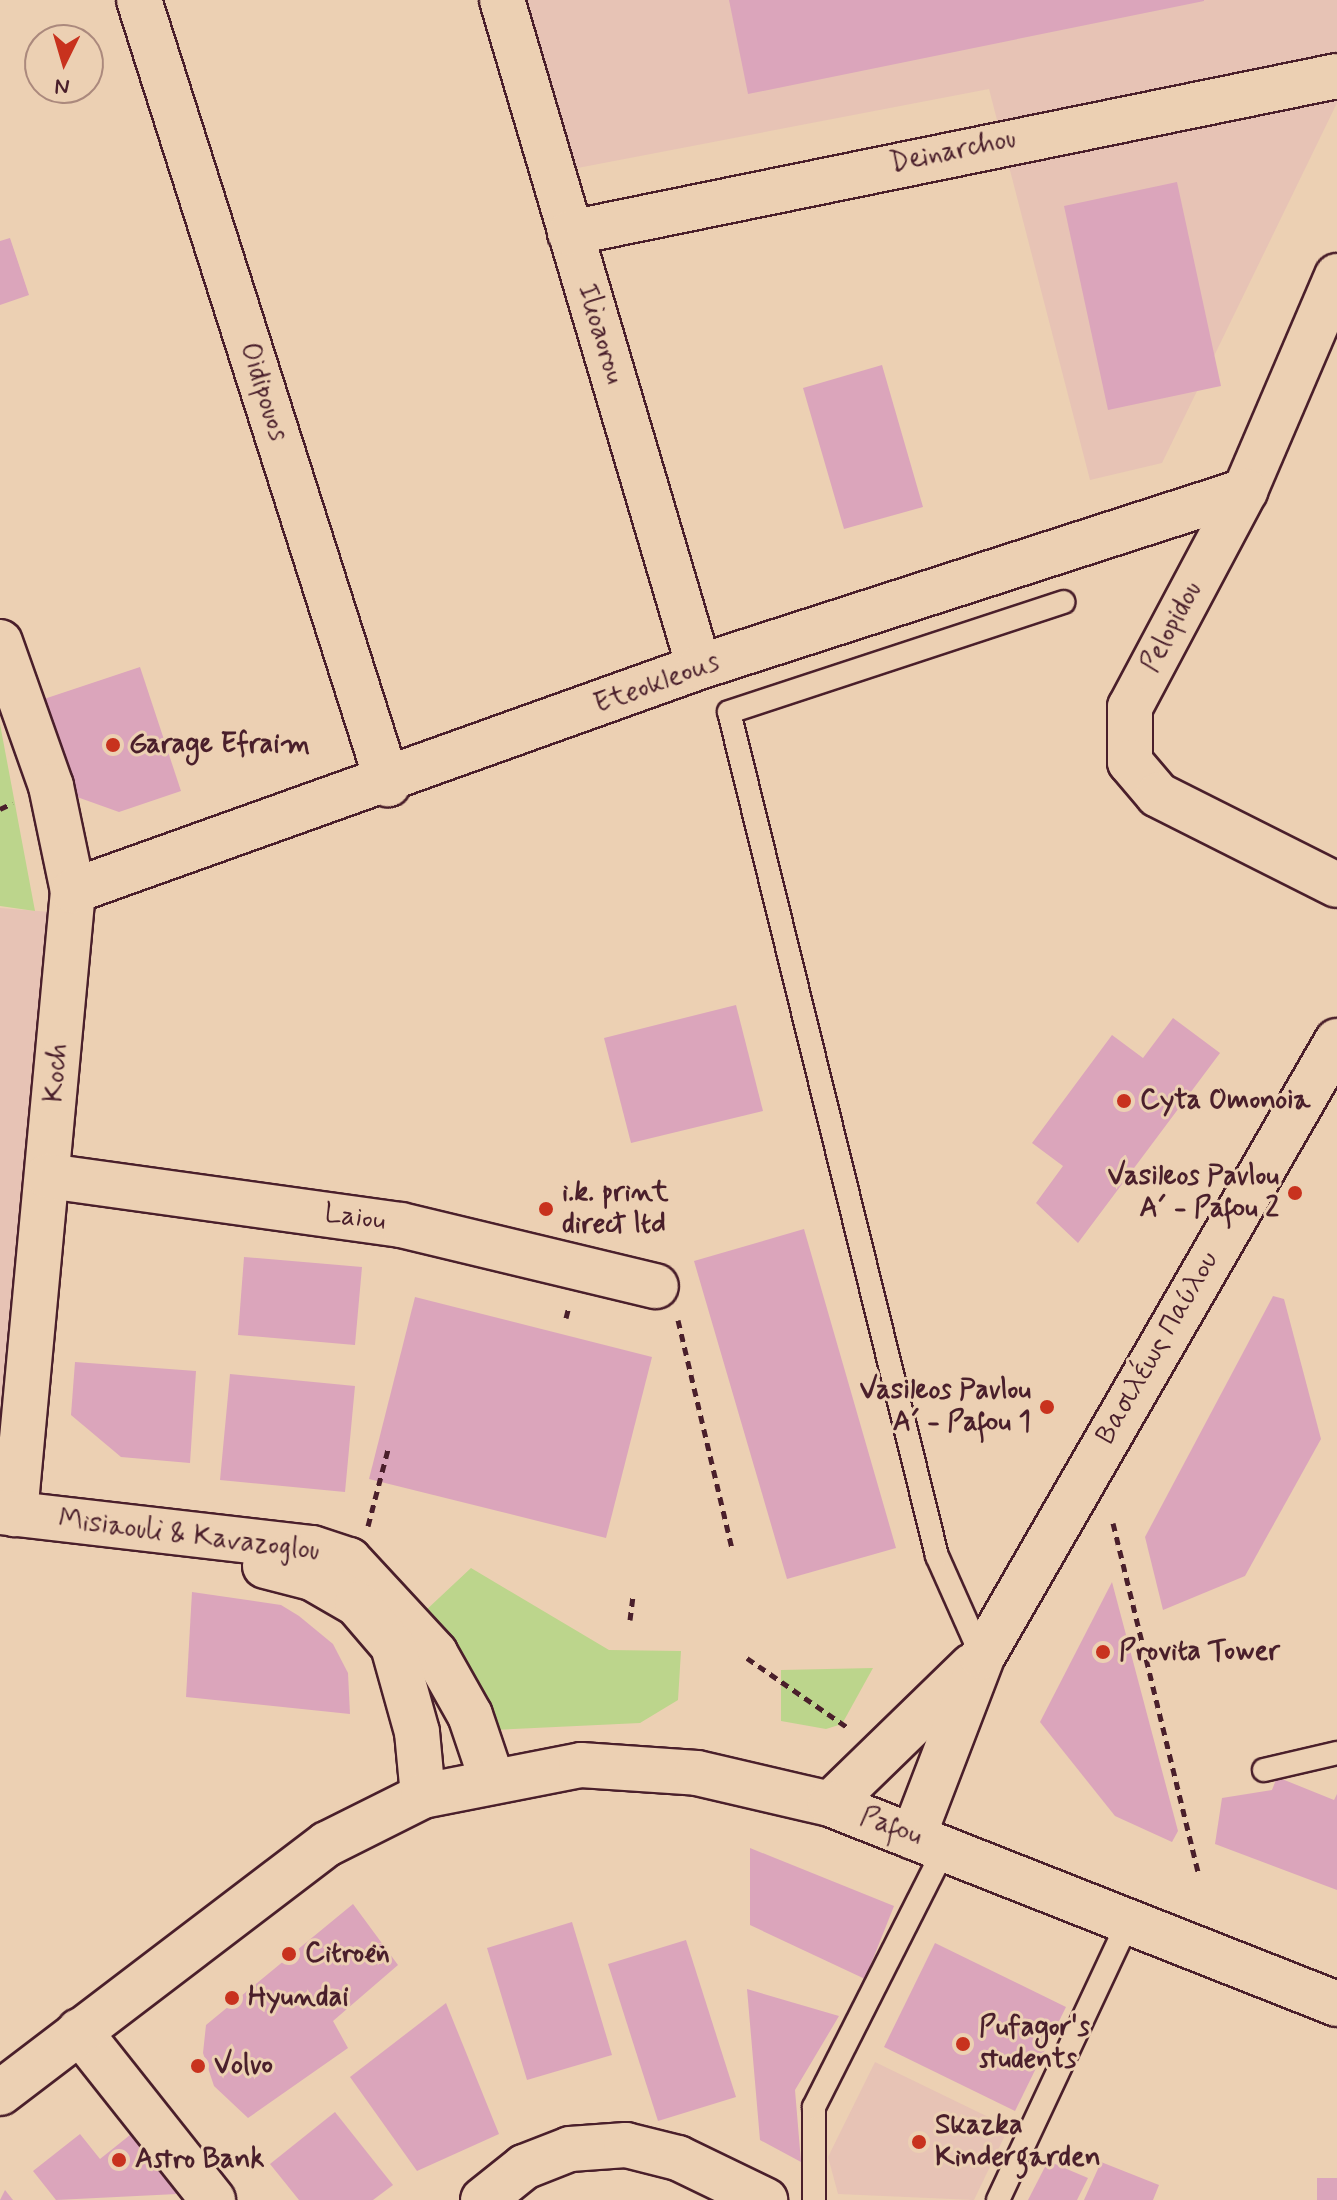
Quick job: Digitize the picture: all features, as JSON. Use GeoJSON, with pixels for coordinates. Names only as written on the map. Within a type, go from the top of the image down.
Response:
{"type":"FeatureCollection","features":[{"type":"Feature","properties":{"kind":"street","name":"Oidipouos"},"geometry":{"type":"LineString","coordinates":[[139,0],[388,784]]}},
{"type":"Feature","properties":{"kind":"street","name":"Ilioaorou"},"geometry":{"type":"LineString","coordinates":[[502,0],[699,667]]}},
{"type":"Feature","properties":{"kind":"street","name":"Deinarchou"},"geometry":{"type":"LineString","coordinates":[[570,233],[1337,76]]}},
{"type":"Feature","properties":{"kind":"street","name":"Pelopidou"},"geometry":{"type":"LineString","coordinates":[[1337,276],[1245,491],[1130,707],[1130,762],[1158,795],[1337,885]]}},
{"type":"Feature","properties":{"kind":"street","name":"Eteokleous"},"geometry":{"type":"LineString","coordinates":[[73,891],[388,784],[699,667],[1245,491]]}},
{"type":"Feature","properties":{"kind":"street","name":"Koch"},"geometry":{"type":"LineString","coordinates":[[1,652],[51,786],[73,891],[48,1176],[5,1522]]}},
{"type":"Feature","properties":{"kind":"street","name":"Βασιλέως Παύλου"},"geometry":{"type":"LineString","coordinates":[[929,1841],[982,1657],[1337,1041]]}},
{"type":"Feature","properties":{"kind":"street","name":"Laiou"},"geometry":{"type":"LineString","coordinates":[[48,1176],[401,1225],[656,1286]]}},
{"type":"Feature","properties":{"kind":"street","name":"Misiaouli & Kavazoglou"},"geometry":{"type":"LineString","coordinates":[[5,1522],[312,1548],[349,1560],[435,1653],[470,1715],[492,1780]]}},
{"type":"Feature","properties":{"kind":"street","name":"Misiaouli & Kavazoglou"},"geometry":{"type":"LineString","coordinates":[[5,1522],[256,1564],[312,1578],[357,1604],[393,1646],[417,1732],[423,1796]]}},
{"type":"Feature","properties":{"kind":"street","name":"Βασιλέως Παύλου"},"geometry":{"type":"LineString","coordinates":[[830,1804],[982,1657]]}},
{"type":"Feature","properties":{"kind":"street","name":"Pafou"},"geometry":{"type":"LineString","coordinates":[[0,2093],[327,1844],[423,1796],[492,1780],[596,1766],[697,1773],[830,1804],[1337,2004]]}},
{"type":"Feature","properties":{"kind":"street"},"geometry":{"type":"LineString","coordinates":[[79,2031],[213,2200]]}},
{"type":"Feature","properties":{"kind":"street"},"geometry":{"type":"LineString","coordinates":[[483,2200],[524,2167],[570,2149],[626,2145],[678,2158],[765,2200]]}},
{"type":"Feature","properties":{"kind":"lane"},"geometry":{"type":"LineString","coordinates":[[982,1657],[937,1556],[729,712],[1063,602]]}},
{"type":"Feature","properties":{"kind":"lane"},"geometry":{"type":"LineString","coordinates":[[1264,1770],[1337,1753]]}},
{"type":"Feature","properties":{"kind":"lane"},"geometry":{"type":"LineString","coordinates":[[814,2200],[814,2107],[929,1841]]}},
{"type":"Feature","properties":{"kind":"lane"},"geometry":{"type":"LineString","coordinates":[[998,2200],[1129,1920]]}},
{"type":"Feature","properties":{"kind":"path"},"geometry":{"type":"LineString","coordinates":[[656,1286],[677,1313],[732,1548]]}},
{"type":"Feature","properties":{"kind":"path"},"geometry":{"type":"LineString","coordinates":[[366,1534],[388,1449]]}},
{"type":"Feature","properties":{"kind":"path"},"geometry":{"type":"LineString","coordinates":[[1113,1523],[1199,1875]]}},
{"type":"Feature","properties":{"kind":"path"},"geometry":{"type":"LineString","coordinates":[[630,1620],[633,1596]]}},
{"type":"Feature","properties":{"kind":"path"},"geometry":{"type":"LineString","coordinates":[[747,1658],[847,1727]]}},
{"type":"Feature","properties":{"kind":"shaded area"},"geometry":{"type":"Polygon","coordinates":[[[521,0],[1337,0],[1337,103],[1162,463],[1090,480],[989,89],[562,171],[521,0]]]}},
{"type":"Feature","properties":{"kind":"shaded area"},"geometry":{"type":"Polygon","coordinates":[[[0,908],[51,912],[0,1455],[0,908]]]}},
{"type":"Feature","properties":{"kind":"shaded area","name":"Skazka Kindergarden"},"geometry":{"type":"Polygon","coordinates":[[[875,2062],[1009,2127],[974,2200],[838,2194],[828,2157],[875,2062]]]}},
{"type":"Feature","properties":{"kind":"green space"},"geometry":{"type":"Polygon","coordinates":[[[0,724],[35,911],[0,906],[0,724]]]}},
{"type":"Feature","properties":{"kind":"green space"},"geometry":{"type":"Polygon","coordinates":[[[471,1568],[609,1650],[681,1651],[678,1700],[640,1723],[492,1730],[424,1612],[471,1568]]]}},
{"type":"Feature","properties":{"kind":"green space"},"geometry":{"type":"Polygon","coordinates":[[[873,1668],[842,1724],[826,1729],[781,1721],[781,1670],[873,1668]]]}},
{"type":"Feature","properties":{"kind":"building"},"geometry":{"type":"Polygon","coordinates":[[[729,0],[1204,0],[1204,1],[748,94],[729,0]]]}},
{"type":"Feature","properties":{"kind":"building"},"geometry":{"type":"Polygon","coordinates":[[[1177,182],[1221,386],[1108,410],[1064,206],[1177,182]]]}},
{"type":"Feature","properties":{"kind":"building"},"geometry":{"type":"Polygon","coordinates":[[[10,238],[29,295],[0,305],[0,241],[10,238]]]}},
{"type":"Feature","properties":{"kind":"building"},"geometry":{"type":"Polygon","coordinates":[[[882,365],[923,507],[844,529],[803,388],[882,365]]]}},
{"type":"Feature","properties":{"kind":"building","name":"Garage Efraim"},"geometry":{"type":"Polygon","coordinates":[[[140,667],[181,791],[119,812],[77,797],[44,699],[140,667]]]}},
{"type":"Feature","properties":{"kind":"building"},"geometry":{"type":"Polygon","coordinates":[[[736,1005],[763,1111],[631,1143],[604,1038],[736,1005]]]}},
{"type":"Feature","properties":{"kind":"building","name":"Cyta Omonoia"},"geometry":{"type":"Polygon","coordinates":[[[1173,1018],[1220,1053],[1078,1243],[1036,1203],[1063,1166],[1032,1143],[1112,1035],[1143,1058],[1173,1018]]]}},
{"type":"Feature","properties":{"kind":"building"},"geometry":{"type":"Polygon","coordinates":[[[804,1229],[896,1548],[787,1579],[694,1261],[804,1229]]]}},
{"type":"Feature","properties":{"kind":"building"},"geometry":{"type":"Polygon","coordinates":[[[244,1257],[362,1267],[355,1345],[238,1335],[244,1257]]]}},
{"type":"Feature","properties":{"kind":"building"},"geometry":{"type":"Polygon","coordinates":[[[1273,1296],[1284,1299],[1321,1439],[1245,1576],[1163,1610],[1145,1537],[1273,1296]]]}},
{"type":"Feature","properties":{"kind":"building"},"geometry":{"type":"Polygon","coordinates":[[[415,1297],[652,1357],[606,1538],[369,1479],[415,1297]]]}},
{"type":"Feature","properties":{"kind":"building"},"geometry":{"type":"Polygon","coordinates":[[[75,1362],[196,1371],[190,1463],[121,1457],[71,1415],[75,1362]]]}},
{"type":"Feature","properties":{"kind":"building"},"geometry":{"type":"Polygon","coordinates":[[[230,1374],[355,1386],[345,1492],[220,1480],[230,1374]]]}},
{"type":"Feature","properties":{"kind":"building","name":"Provita Tower"},"geometry":{"type":"Polygon","coordinates":[[[1112,1582],[1178,1831],[1172,1842],[1115,1816],[1040,1722],[1112,1582]]]}},
{"type":"Feature","properties":{"kind":"building"},"geometry":{"type":"Polygon","coordinates":[[[192,1592],[281,1605],[299,1616],[333,1644],[348,1673],[350,1714],[186,1697],[192,1592]]]}},
{"type":"Feature","properties":{"kind":"building"},"geometry":{"type":"Polygon","coordinates":[[[1277,1777],[1334,1800],[1337,1794],[1337,1890],[1215,1844],[1222,1798],[1272,1790],[1277,1777]]]}},
{"type":"Feature","properties":{"kind":"building"},"geometry":{"type":"Polygon","coordinates":[[[750,1848],[894,1906],[865,1979],[750,1925],[750,1848]]]}},
{"type":"Feature","properties":{"kind":"building"},"geometry":{"type":"Polygon","coordinates":[[[353,1904],[398,1965],[333,2021],[348,2048],[248,2118],[214,2086],[203,2053],[206,2025],[353,1904]]]}},
{"type":"Feature","properties":{"kind":"building"},"geometry":{"type":"Polygon","coordinates":[[[572,1922],[612,2055],[527,2080],[487,1948],[572,1922]]]}},
{"type":"Feature","properties":{"kind":"building"},"geometry":{"type":"Polygon","coordinates":[[[686,1940],[736,2097],[658,2121],[608,1964],[686,1940]]]}},
{"type":"Feature","properties":{"kind":"building"},"geometry":{"type":"Polygon","coordinates":[[[935,1943],[1066,2007],[1015,2111],[884,2047],[935,1943]]]}},
{"type":"Feature","properties":{"kind":"building"},"geometry":{"type":"Polygon","coordinates":[[[747,1989],[839,2016],[795,2090],[801,2162],[760,2140],[747,1989]]]}},
{"type":"Feature","properties":{"kind":"building"},"geometry":{"type":"Polygon","coordinates":[[[446,2003],[499,2134],[417,2171],[350,2077],[446,2003]]]}},
{"type":"Feature","properties":{"kind":"building"},"geometry":{"type":"Polygon","coordinates":[[[335,2112],[393,2185],[373,2200],[299,2200],[270,2164],[335,2112]]]}},
{"type":"Feature","properties":{"kind":"building"},"geometry":{"type":"Polygon","coordinates":[[[80,2134],[100,2159],[130,2135],[177,2194],[56,2200],[33,2171],[80,2134]]]}},
{"type":"Feature","properties":{"kind":"building"},"geometry":{"type":"Polygon","coordinates":[[[1048,2161],[1088,2178],[1077,2200],[1028,2200],[1048,2161]]]}},
{"type":"Feature","properties":{"kind":"building"},"geometry":{"type":"Polygon","coordinates":[[[1101,2162],[1159,2185],[1153,2200],[1084,2200],[1101,2162]]]}},
{"type":"Feature","properties":{"kind":"building"},"geometry":{"type":"Polygon","coordinates":[[[1317,2178],[1337,2178],[1337,2200],[1317,2200],[1317,2178]]]}},
{"type":"Feature","properties":{"kind":"building"},"geometry":{"type":"Polygon","coordinates":[[[5,2190],[13,2200],[0,2200],[5,2190]]]}},
{"type":"Feature","properties":{"kind":"place","name":"Garage Efraim"},"geometry":{"type":"Point","coordinates":[113,745]}},
{"type":"Feature","properties":{"kind":"place","name":"Cyta Omonoia"},"geometry":{"type":"Point","coordinates":[1124,1101]}},
{"type":"Feature","properties":{"kind":"place","name":"Vasileos Pavlou A´ - Pafou 2"},"geometry":{"type":"Point","coordinates":[1295,1193]}},
{"type":"Feature","properties":{"kind":"place","name":"i.k. print direct ltd"},"geometry":{"type":"Point","coordinates":[546,1209]}},
{"type":"Feature","properties":{"kind":"place","name":"Vasileos Pavlou A´ - Pafou 1"},"geometry":{"type":"Point","coordinates":[1047,1407]}},
{"type":"Feature","properties":{"kind":"place","name":"Provita Tower"},"geometry":{"type":"Point","coordinates":[1103,1652]}},
{"type":"Feature","properties":{"kind":"place","name":"Citroën"},"geometry":{"type":"Point","coordinates":[289,1954]}},
{"type":"Feature","properties":{"kind":"place","name":"Hyundai"},"geometry":{"type":"Point","coordinates":[232,1998]}},
{"type":"Feature","properties":{"kind":"place","name":"Pufagor's students"},"geometry":{"type":"Point","coordinates":[963,2044]}},
{"type":"Feature","properties":{"kind":"place","name":"Volvo"},"geometry":{"type":"Point","coordinates":[198,2066]}},
{"type":"Feature","properties":{"kind":"place","name":"Skazka Kindergarden"},"geometry":{"type":"Point","coordinates":[919,2142]}},
{"type":"Feature","properties":{"kind":"place","name":"Astro Bank"},"geometry":{"type":"Point","coordinates":[119,2160]}}]}
